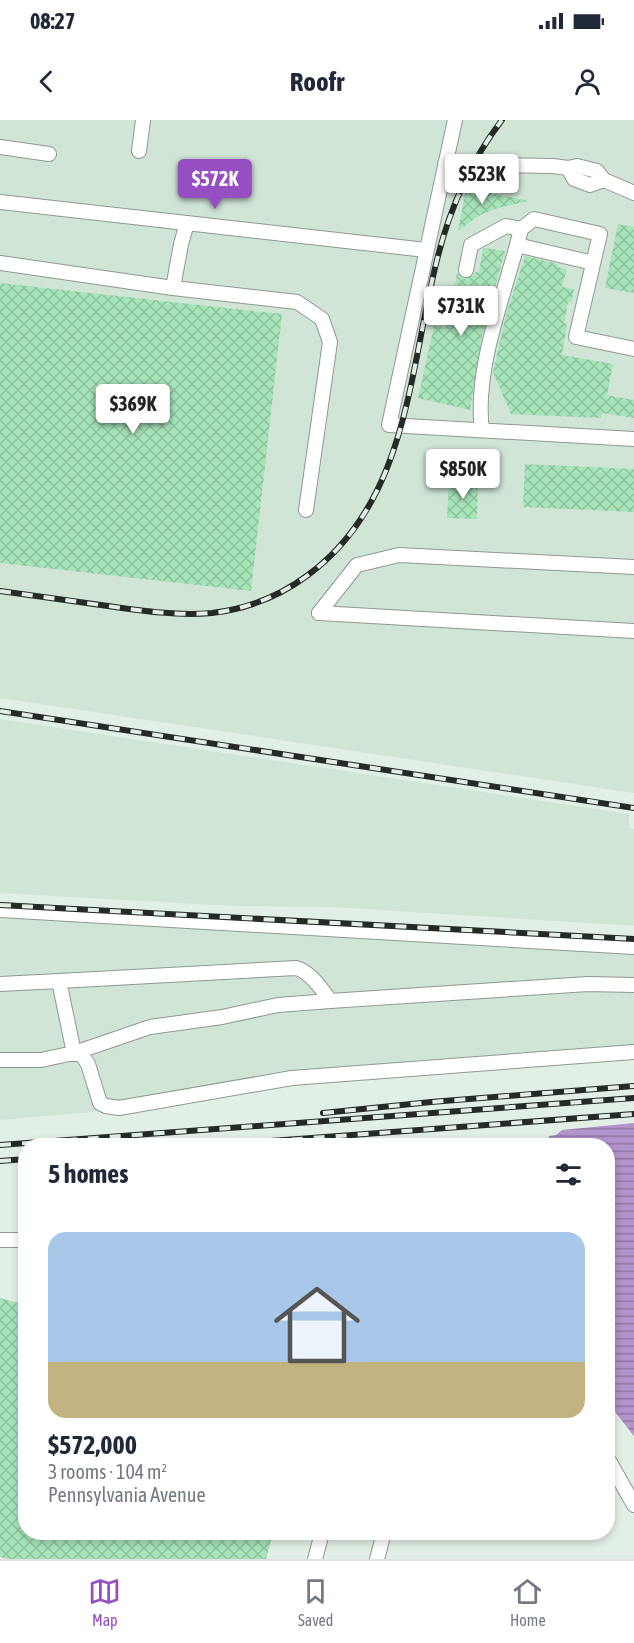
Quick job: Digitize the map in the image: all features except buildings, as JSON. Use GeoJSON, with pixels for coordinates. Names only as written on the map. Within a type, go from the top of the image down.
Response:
{"type":"FeatureCollection","features":[{"type":"Feature","properties":{"kind":"street"},"geometry":{"type":"LineString","coordinates":[[139,151],[143,120]]}},
{"type":"Feature","properties":{"kind":"street"},"geometry":{"type":"LineString","coordinates":[[455,120],[389,425],[634,439]]}},
{"type":"Feature","properties":{"kind":"street"},"geometry":{"type":"LineString","coordinates":[[0,147],[49,154]]}},
{"type":"Feature","properties":{"kind":"street"},"geometry":{"type":"LineString","coordinates":[[445,164],[568,168],[577,166],[597,171],[604,180],[634,193]]}},
{"type":"Feature","properties":{"kind":"street"},"geometry":{"type":"LineString","coordinates":[[0,202],[426,250]]}},
{"type":"Feature","properties":{"kind":"street"},"geometry":{"type":"LineString","coordinates":[[482,430],[481,393],[500,301],[521,229],[534,219],[600,234],[576,337],[634,349]]}},
{"type":"Feature","properties":{"kind":"street"},"geometry":{"type":"LineString","coordinates":[[173,288],[180,244],[187,223]]}},
{"type":"Feature","properties":{"kind":"street"},"geometry":{"type":"LineString","coordinates":[[466,270],[471,245],[506,226],[521,229]]}},
{"type":"Feature","properties":{"kind":"street"},"geometry":{"type":"LineString","coordinates":[[517,245],[593,263]]}},
{"type":"Feature","properties":{"kind":"street"},"geometry":{"type":"LineString","coordinates":[[0,263],[173,288],[297,302],[322,320],[330,342],[306,510]]}},
{"type":"Feature","properties":{"kind":"street"},"geometry":{"type":"LineString","coordinates":[[634,567],[399,555],[357,565],[319,613],[634,631]]}},
{"type":"Feature","properties":{"kind":"street"},"geometry":{"type":"LineString","coordinates":[[0,910],[634,947]]}},
{"type":"Feature","properties":{"kind":"street"},"geometry":{"type":"LineString","coordinates":[[0,984],[296,968],[303,971],[330,1001]]}},
{"type":"Feature","properties":{"kind":"street"},"geometry":{"type":"LineString","coordinates":[[59,981],[74,1053]]}},
{"type":"Feature","properties":{"kind":"street"},"geometry":{"type":"LineString","coordinates":[[0,1060],[41,1060],[74,1053],[150,1028],[222,1017],[278,1005],[588,984],[634,984]]}},
{"type":"Feature","properties":{"kind":"street"},"geometry":{"type":"LineString","coordinates":[[74,1053],[82,1054],[87,1061],[100,1103],[119,1107],[292,1078],[634,1052]]}},
{"type":"Feature","properties":{"kind":"street"},"geometry":{"type":"LineString","coordinates":[[0,1240],[18,1240]]}},
{"type":"Feature","properties":{"kind":"street"},"geometry":{"type":"LineString","coordinates":[[615,1471],[634,1505]]}},
{"type":"Feature","properties":{"kind":"street"},"geometry":{"type":"LineString","coordinates":[[315,1559],[320,1540]]}},
{"type":"Feature","properties":{"kind":"street"},"geometry":{"type":"LineString","coordinates":[[377,1559],[382,1540]]}},
{"type":"Feature","properties":{"kind":"shaded area"},"geometry":{"type":"Polygon","coordinates":[[[0,120],[634,120],[634,793],[0,698],[0,120]]]}},
{"type":"Feature","properties":{"kind":"shaded area"},"geometry":{"type":"Polygon","coordinates":[[[0,719],[629,814],[629,828],[634,829],[634,926],[332,907],[235,906],[0,893],[0,719]]]}},
{"type":"Feature","properties":{"kind":"shaded area"},"geometry":{"type":"Polygon","coordinates":[[[0,918],[634,954],[634,1055],[268,1083],[103,1111],[0,1120],[0,918]]]}},
{"type":"Feature","properties":{"kind":"shaded area"},"geometry":{"type":"Polygon","coordinates":[[[634,1123],[634,1436],[615,1412],[615,1138],[549,1138],[562,1130],[634,1123]]]}},
{"type":"Feature","properties":{"kind":"railway"},"geometry":{"type":"LineString","coordinates":[[0,591],[147,611],[212,613],[250,605],[275,595],[308,575],[341,545],[366,511],[385,473],[410,391],[436,264],[447,226],[470,171],[502,120]]}},
{"type":"Feature","properties":{"kind":"railway"},"geometry":{"type":"LineString","coordinates":[[0,711],[634,808]]}},
{"type":"Feature","properties":{"kind":"railway"},"geometry":{"type":"LineString","coordinates":[[0,905],[634,939]]}},
{"type":"Feature","properties":{"kind":"railway"},"geometry":{"type":"LineString","coordinates":[[323,1113],[634,1086]]}},
{"type":"Feature","properties":{"kind":"railway"},"geometry":{"type":"LineString","coordinates":[[94,1138],[634,1098]]}},
{"type":"Feature","properties":{"kind":"railway"},"geometry":{"type":"LineString","coordinates":[[312,1138],[634,1114]]}},
{"type":"Feature","properties":{"kind":"railway"},"geometry":{"type":"LineString","coordinates":[[0,1145],[18,1144]]}},
{"type":"Feature","properties":{"kind":"railway"},"geometry":{"type":"LineString","coordinates":[[0,1161],[18,1160]]}}]}
